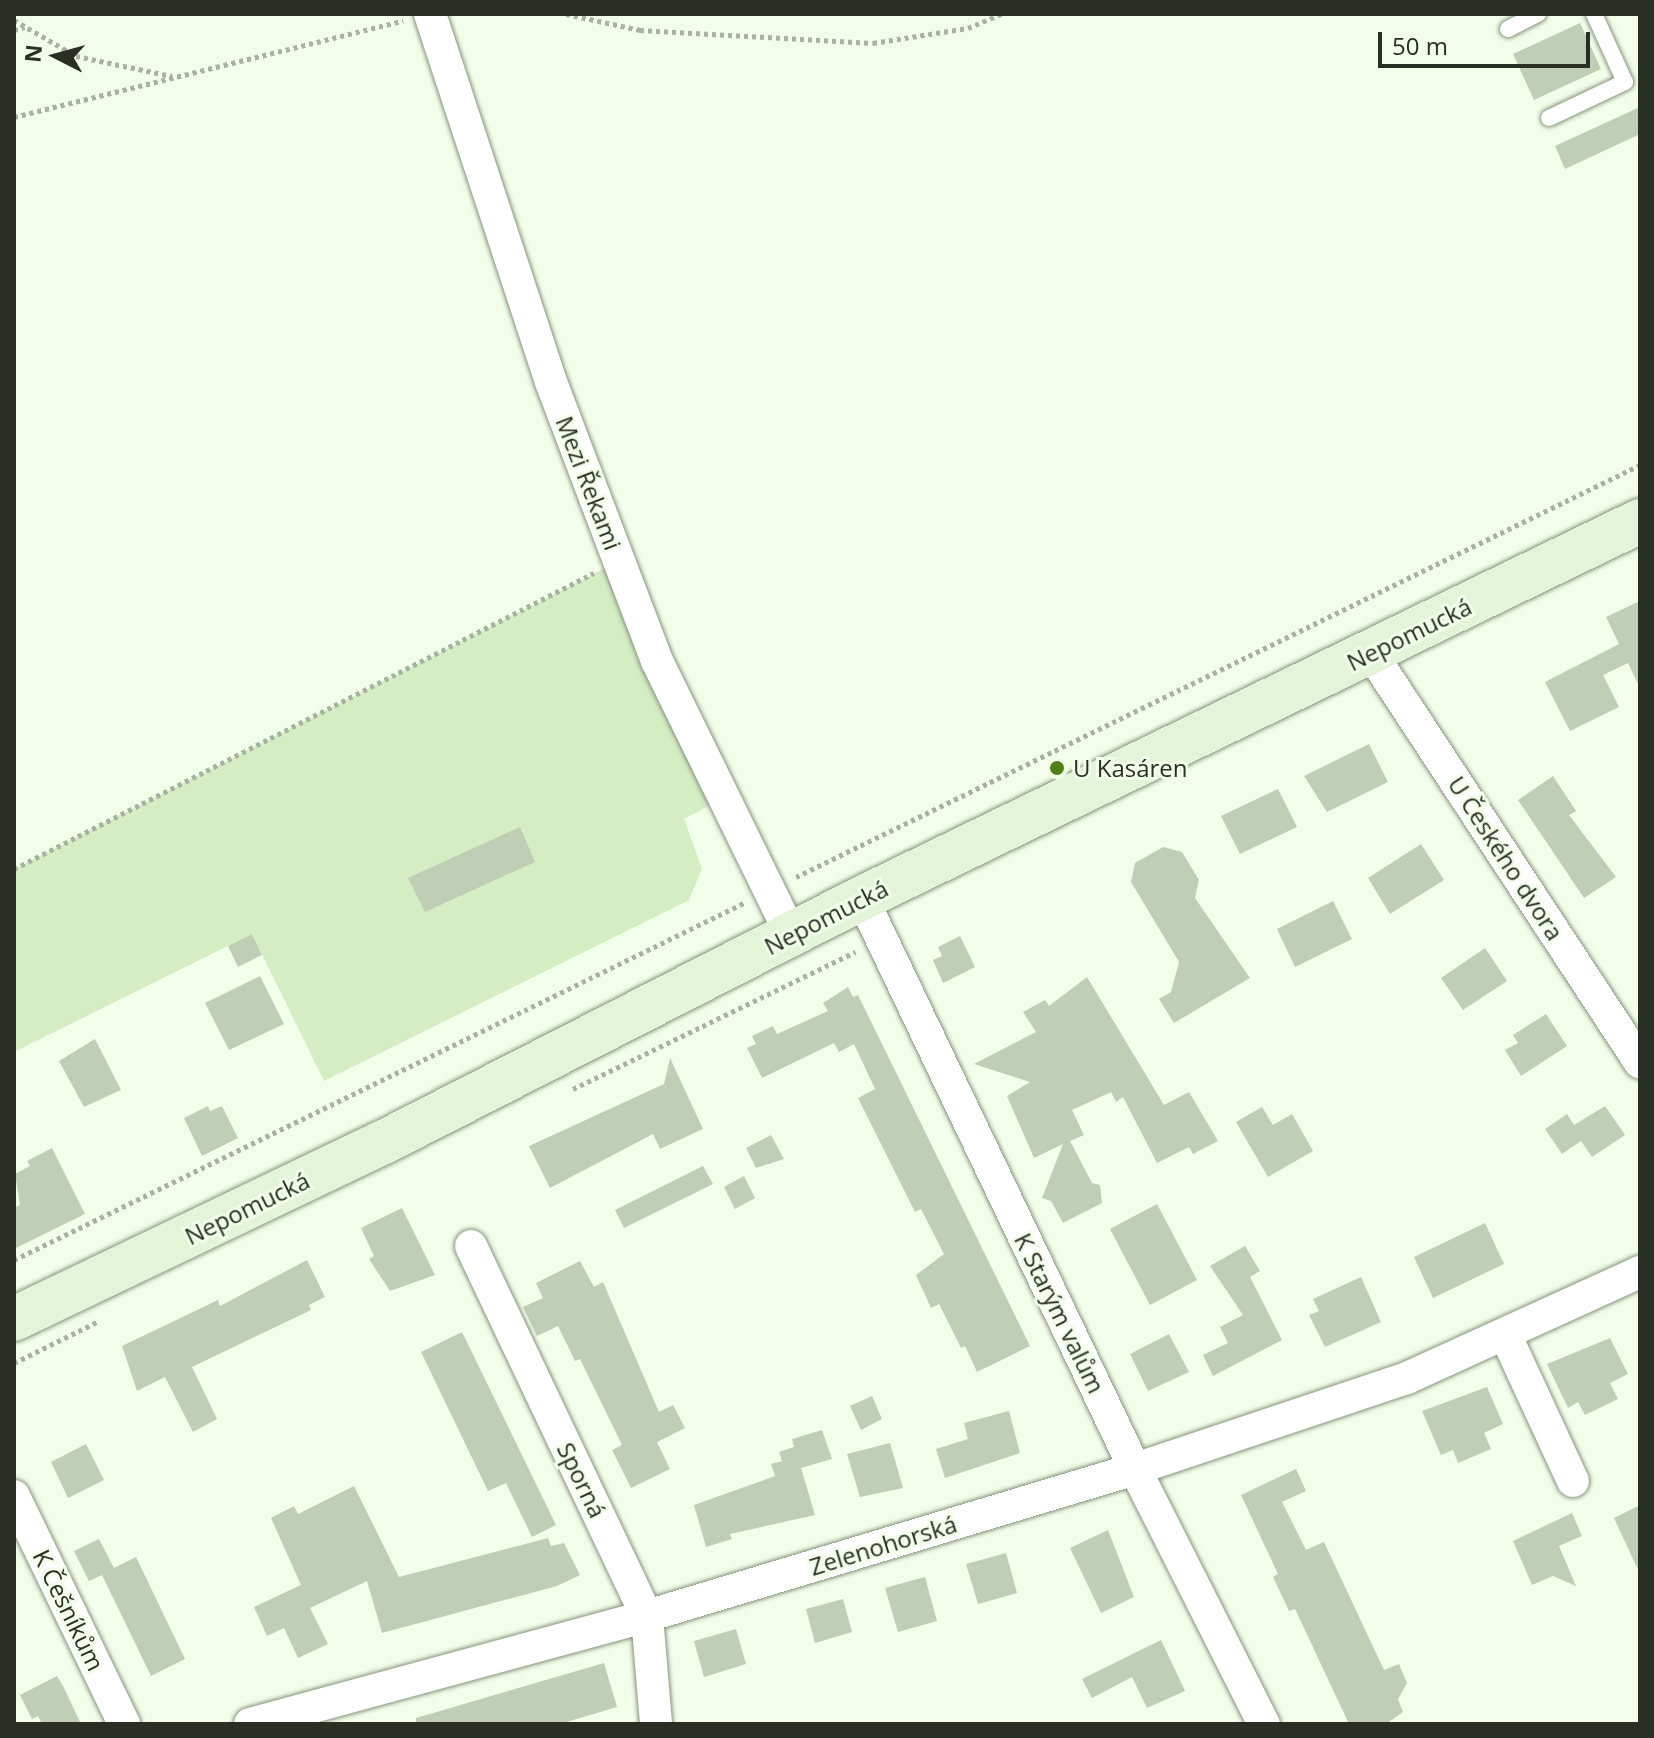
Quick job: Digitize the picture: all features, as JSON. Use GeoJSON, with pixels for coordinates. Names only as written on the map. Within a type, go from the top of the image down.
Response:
{"type":"FeatureCollection","features":[{"type":"Feature","properties":{"kind":"street","name":"Mezi Řekami"},"geometry":{"type":"LineString","coordinates":[[430,14],[551,382],[657,661],[791,934]]}},
{"type":"Feature","properties":{"kind":"street","name":"Nepomucká"},"geometry":{"type":"LineString","coordinates":[[14,1319],[384,1142],[862,898],[1640,521]]}},
{"type":"Feature","properties":{"kind":"street","name":"U Českého dvora"},"geometry":{"type":"LineString","coordinates":[[1371,653],[1640,1062]]}},
{"type":"Feature","properties":{"kind":"street","name":"K Starým valům"},"geometry":{"type":"LineString","coordinates":[[862,898],[1135,1469],[1264,1724]]}},
{"type":"Feature","properties":{"kind":"street","name":"Sporná"},"geometry":{"type":"LineString","coordinates":[[471,1246],[647,1616],[656,1724]]}},
{"type":"Feature","properties":{"kind":"street","name":"Zelenohorská"},"geometry":{"type":"LineString","coordinates":[[250,1724],[647,1616],[1135,1469],[1407,1378],[1640,1272]]}},
{"type":"Feature","properties":{"kind":"street"},"geometry":{"type":"LineString","coordinates":[[1505,1334],[1573,1481]]}},
{"type":"Feature","properties":{"kind":"street","name":"K Češníkům"},"geometry":{"type":"LineString","coordinates":[[14,1496],[124,1724]]}},
{"type":"Feature","properties":{"kind":"lane"},"geometry":{"type":"LineString","coordinates":[[1508,29],[1538,14]]}},
{"type":"Feature","properties":{"kind":"lane"},"geometry":{"type":"LineString","coordinates":[[1549,118],[1625,82],[1594,14]]}},
{"type":"Feature","properties":{"kind":"path"},"geometry":{"type":"LineString","coordinates":[[14,117],[430,14]]}},
{"type":"Feature","properties":{"kind":"path"},"geometry":{"type":"LineString","coordinates":[[566,14],[640,30],[873,43],[968,28],[1001,14]]}},
{"type":"Feature","properties":{"kind":"path"},"geometry":{"type":"LineString","coordinates":[[14,20],[76,56],[177,77]]}},
{"type":"Feature","properties":{"kind":"path"},"geometry":{"type":"LineString","coordinates":[[14,30],[26,27]]}},
{"type":"Feature","properties":{"kind":"path"},"geometry":{"type":"LineString","coordinates":[[14,1260],[1640,465]]}},
{"type":"Feature","properties":{"kind":"path"},"geometry":{"type":"LineString","coordinates":[[14,869],[619,561]]}},
{"type":"Feature","properties":{"kind":"green space"},"geometry":{"type":"Polygon","coordinates":[[[619,561],[726,797],[684,819],[702,869],[689,900],[324,1081],[252,934],[14,1052],[14,869],[619,561]]]}},
{"type":"Feature","properties":{"kind":"building"},"geometry":{"type":"Polygon","coordinates":[[[1580,23],[1601,69],[1534,100],[1513,54],[1580,23]]]}},
{"type":"Feature","properties":{"kind":"building"},"geometry":{"type":"Polygon","coordinates":[[[1640,107],[1640,134],[1565,169],[1555,146],[1640,107]]]}},
{"type":"Feature","properties":{"kind":"building"},"geometry":{"type":"Polygon","coordinates":[[[1640,601],[1640,688],[1628,663],[1603,675],[1619,707],[1570,731],[1545,682],[1619,644],[1606,617],[1640,601]]]}},
{"type":"Feature","properties":{"kind":"building"},"geometry":{"type":"Polygon","coordinates":[[[1369,744],[1388,782],[1327,812],[1304,776],[1369,744]]]}},
{"type":"Feature","properties":{"kind":"building"},"geometry":{"type":"Polygon","coordinates":[[[1553,776],[1576,811],[1569,815],[1616,877],[1584,898],[1518,800],[1553,776]]]}},
{"type":"Feature","properties":{"kind":"building"},"geometry":{"type":"Polygon","coordinates":[[[1278,789],[1297,827],[1240,854],[1221,816],[1278,789]]]}},
{"type":"Feature","properties":{"kind":"building"},"geometry":{"type":"Polygon","coordinates":[[[520,827],[535,862],[425,912],[408,878],[520,827]]]}},
{"type":"Feature","properties":{"kind":"building"},"geometry":{"type":"Polygon","coordinates":[[[1421,844],[1444,880],[1390,914],[1368,878],[1421,844]]]}},
{"type":"Feature","properties":{"kind":"building"},"geometry":{"type":"Polygon","coordinates":[[[1163,847],[1182,852],[1199,880],[1195,898],[1250,978],[1174,1023],[1159,999],[1171,992],[1179,962],[1131,882],[1135,863],[1163,847]]]}},
{"type":"Feature","properties":{"kind":"building"},"geometry":{"type":"Polygon","coordinates":[[[1333,901],[1352,939],[1295,967],[1277,929],[1333,901]]]}},
{"type":"Feature","properties":{"kind":"building"},"geometry":{"type":"Polygon","coordinates":[[[252,934],[262,955],[238,967],[228,946],[252,934]]]}},
{"type":"Feature","properties":{"kind":"building"},"geometry":{"type":"Polygon","coordinates":[[[960,936],[975,967],[943,983],[933,960],[942,956],[938,947],[960,936]]]}},
{"type":"Feature","properties":{"kind":"building"},"geometry":{"type":"Polygon","coordinates":[[[1485,948],[1507,981],[1463,1010],[1441,978],[1485,948]]]}},
{"type":"Feature","properties":{"kind":"building"},"geometry":{"type":"Polygon","coordinates":[[[260,976],[284,1024],[229,1050],[205,1003],[260,976]]]}},
{"type":"Feature","properties":{"kind":"building"},"geometry":{"type":"Polygon","coordinates":[[[1087,977],[1164,1105],[1189,1092],[1218,1141],[1193,1154],[1189,1147],[1157,1163],[1123,1097],[1116,1102],[1111,1092],[1072,1110],[1084,1135],[1070,1141],[1092,1183],[1100,1185],[1102,1203],[1063,1223],[1051,1201],[1042,1198],[1063,1144],[1034,1158],[1007,1096],[1030,1082],[974,1064],[1036,1032],[1023,1012],[1045,1000],[1049,1006],[1087,977]]]}},
{"type":"Feature","properties":{"kind":"building"},"geometry":{"type":"Polygon","coordinates":[[[848,987],[853,997],[858,995],[1030,1346],[977,1372],[939,1304],[931,1308],[916,1275],[944,1254],[921,1209],[915,1212],[858,1098],[875,1089],[854,1044],[839,1052],[834,1043],[762,1078],[747,1048],[756,1044],[752,1036],[773,1026],[777,1034],[828,1011],[823,1003],[848,987]]]}},
{"type":"Feature","properties":{"kind":"building"},"geometry":{"type":"Polygon","coordinates":[[[1546,1014],[1567,1046],[1521,1076],[1505,1050],[1518,1043],[1513,1035],[1546,1014]]]}},
{"type":"Feature","properties":{"kind":"building"},"geometry":{"type":"Polygon","coordinates":[[[95,1039],[121,1090],[84,1107],[59,1061],[95,1039]]]}},
{"type":"Feature","properties":{"kind":"building"},"geometry":{"type":"Polygon","coordinates":[[[670,1058],[703,1129],[660,1149],[653,1134],[550,1188],[529,1146],[664,1084],[670,1058]]]}},
{"type":"Feature","properties":{"kind":"building"},"geometry":{"type":"Polygon","coordinates":[[[208,1106],[210,1111],[222,1106],[238,1138],[202,1156],[184,1118],[208,1106]]]}},
{"type":"Feature","properties":{"kind":"building"},"geometry":{"type":"Polygon","coordinates":[[[1605,1106],[1625,1135],[1592,1157],[1581,1141],[1562,1154],[1545,1129],[1567,1114],[1574,1125],[1605,1106]]]}},
{"type":"Feature","properties":{"kind":"building"},"geometry":{"type":"Polygon","coordinates":[[[1262,1107],[1273,1125],[1292,1114],[1313,1151],[1268,1177],[1236,1122],[1262,1107]]]}},
{"type":"Feature","properties":{"kind":"building"},"geometry":{"type":"Polygon","coordinates":[[[771,1135],[784,1159],[756,1168],[746,1148],[771,1135]]]}},
{"type":"Feature","properties":{"kind":"building"},"geometry":{"type":"Polygon","coordinates":[[[52,1148],[85,1214],[14,1249],[14,1208],[20,1205],[15,1174],[30,1166],[27,1161],[52,1148]]]}},
{"type":"Feature","properties":{"kind":"building"},"geometry":{"type":"Polygon","coordinates":[[[703,1166],[713,1184],[624,1228],[615,1210],[703,1166]]]}},
{"type":"Feature","properties":{"kind":"building"},"geometry":{"type":"Polygon","coordinates":[[[744,1176],[755,1198],[735,1209],[724,1187],[744,1176]]]}},
{"type":"Feature","properties":{"kind":"building"},"geometry":{"type":"Polygon","coordinates":[[[1157,1204],[1197,1280],[1150,1305],[1110,1229],[1157,1204]]]}},
{"type":"Feature","properties":{"kind":"building"},"geometry":{"type":"Polygon","coordinates":[[[402,1208],[435,1275],[390,1291],[369,1259],[374,1256],[361,1228],[402,1208]]]}},
{"type":"Feature","properties":{"kind":"building"},"geometry":{"type":"Polygon","coordinates":[[[1485,1223],[1504,1264],[1433,1298],[1414,1257],[1485,1223]]]}},
{"type":"Feature","properties":{"kind":"building"},"geometry":{"type":"Polygon","coordinates":[[[1245,1246],[1260,1271],[1250,1277],[1282,1340],[1213,1376],[1203,1355],[1228,1343],[1220,1327],[1243,1315],[1210,1266],[1245,1246]]]}},
{"type":"Feature","properties":{"kind":"building"},"geometry":{"type":"Polygon","coordinates":[[[307,1260],[325,1297],[309,1305],[311,1310],[192,1367],[217,1419],[193,1432],[165,1377],[137,1391],[122,1346],[218,1300],[220,1306],[307,1260]]]}},
{"type":"Feature","properties":{"kind":"building"},"geometry":{"type":"Polygon","coordinates":[[[580,1261],[594,1287],[603,1282],[659,1412],[673,1405],[685,1428],[657,1442],[670,1469],[631,1488],[612,1450],[622,1445],[580,1359],[575,1361],[558,1326],[537,1336],[523,1307],[543,1298],[536,1283],[580,1261]]]}},
{"type":"Feature","properties":{"kind":"building"},"geometry":{"type":"Polygon","coordinates":[[[1361,1277],[1381,1322],[1325,1347],[1309,1315],[1319,1311],[1313,1299],[1361,1277]]]}},
{"type":"Feature","properties":{"kind":"building"},"geometry":{"type":"Polygon","coordinates":[[[462,1332],[556,1525],[532,1537],[506,1483],[488,1491],[421,1352],[462,1332]]]}},
{"type":"Feature","properties":{"kind":"building"},"geometry":{"type":"Polygon","coordinates":[[[1169,1334],[1189,1372],[1148,1391],[1130,1354],[1169,1334]]]}},
{"type":"Feature","properties":{"kind":"building"},"geometry":{"type":"Polygon","coordinates":[[[1610,1338],[1628,1374],[1610,1383],[1618,1399],[1585,1415],[1578,1402],[1568,1408],[1547,1364],[1610,1338]]]}},
{"type":"Feature","properties":{"kind":"building"},"geometry":{"type":"Polygon","coordinates":[[[1487,1387],[1503,1424],[1484,1433],[1491,1449],[1458,1463],[1453,1450],[1441,1455],[1422,1411],[1487,1387]]]}},
{"type":"Feature","properties":{"kind":"building"},"geometry":{"type":"Polygon","coordinates":[[[872,1396],[882,1419],[861,1430],[850,1406],[872,1396]]]}},
{"type":"Feature","properties":{"kind":"building"},"geometry":{"type":"Polygon","coordinates":[[[1009,1411],[1020,1453],[945,1478],[936,1449],[968,1439],[964,1423],[1009,1411]]]}},
{"type":"Feature","properties":{"kind":"building"},"geometry":{"type":"Polygon","coordinates":[[[822,1430],[832,1459],[801,1468],[815,1515],[730,1534],[732,1539],[706,1547],[694,1505],[775,1476],[771,1464],[782,1461],[779,1452],[794,1447],[792,1439],[822,1430]]]}},
{"type":"Feature","properties":{"kind":"building"},"geometry":{"type":"Polygon","coordinates":[[[890,1443],[903,1488],[860,1497],[847,1454],[890,1443]]]}},
{"type":"Feature","properties":{"kind":"building"},"geometry":{"type":"Polygon","coordinates":[[[86,1444],[104,1480],[68,1498],[51,1462],[86,1444]]]}},
{"type":"Feature","properties":{"kind":"building"},"geometry":{"type":"Polygon","coordinates":[[[1296,1469],[1306,1491],[1282,1502],[1306,1550],[1324,1542],[1384,1670],[1399,1664],[1407,1683],[1398,1699],[1403,1712],[1386,1724],[1349,1724],[1295,1609],[1289,1611],[1273,1577],[1278,1574],[1241,1495],[1296,1469]]]}},
{"type":"Feature","properties":{"kind":"building"},"geometry":{"type":"Polygon","coordinates":[[[354,1486],[399,1577],[548,1538],[551,1546],[564,1543],[580,1575],[557,1586],[382,1633],[367,1581],[310,1608],[328,1644],[298,1658],[284,1628],[267,1636],[254,1607],[301,1585],[271,1518],[294,1506],[298,1514],[354,1486]]]}},
{"type":"Feature","properties":{"kind":"building"},"geometry":{"type":"Polygon","coordinates":[[[1640,1505],[1640,1574],[1614,1518],[1640,1505]]]}},
{"type":"Feature","properties":{"kind":"building"},"geometry":{"type":"Polygon","coordinates":[[[1572,1513],[1582,1536],[1559,1546],[1576,1586],[1553,1576],[1532,1585],[1513,1541],[1572,1513]]]}},
{"type":"Feature","properties":{"kind":"building"},"geometry":{"type":"Polygon","coordinates":[[[1108,1530],[1134,1597],[1101,1613],[1070,1548],[1108,1530]]]}},
{"type":"Feature","properties":{"kind":"building"},"geometry":{"type":"Polygon","coordinates":[[[99,1539],[114,1568],[136,1557],[185,1659],[151,1676],[102,1575],[89,1581],[74,1551],[99,1539]]]}},
{"type":"Feature","properties":{"kind":"building"},"geometry":{"type":"Polygon","coordinates":[[[1006,1553],[1017,1593],[978,1604],[966,1564],[1006,1553]]]}},
{"type":"Feature","properties":{"kind":"building"},"geometry":{"type":"Polygon","coordinates":[[[925,1577],[937,1621],[898,1632],[885,1588],[925,1577]]]}},
{"type":"Feature","properties":{"kind":"building"},"geometry":{"type":"Polygon","coordinates":[[[843,1599],[852,1632],[815,1643],[806,1609],[843,1599]]]}},
{"type":"Feature","properties":{"kind":"building"},"geometry":{"type":"Polygon","coordinates":[[[736,1629],[746,1664],[704,1677],[694,1641],[736,1629]]]}},
{"type":"Feature","properties":{"kind":"building"},"geometry":{"type":"Polygon","coordinates":[[[1161,1640],[1185,1691],[1147,1708],[1132,1677],[1092,1698],[1082,1679],[1161,1640]]]}},
{"type":"Feature","properties":{"kind":"building"},"geometry":{"type":"Polygon","coordinates":[[[604,1663],[617,1707],[560,1724],[416,1724],[416,1718],[604,1663]]]}},
{"type":"Feature","properties":{"kind":"building"},"geometry":{"type":"Polygon","coordinates":[[[57,1676],[81,1724],[42,1724],[38,1716],[32,1719],[20,1695],[57,1676]]]}},
{"type":"Feature","properties":{"kind":"place","name":"U Kasáren"},"geometry":{"type":"Point","coordinates":[1057,768]}}]}
